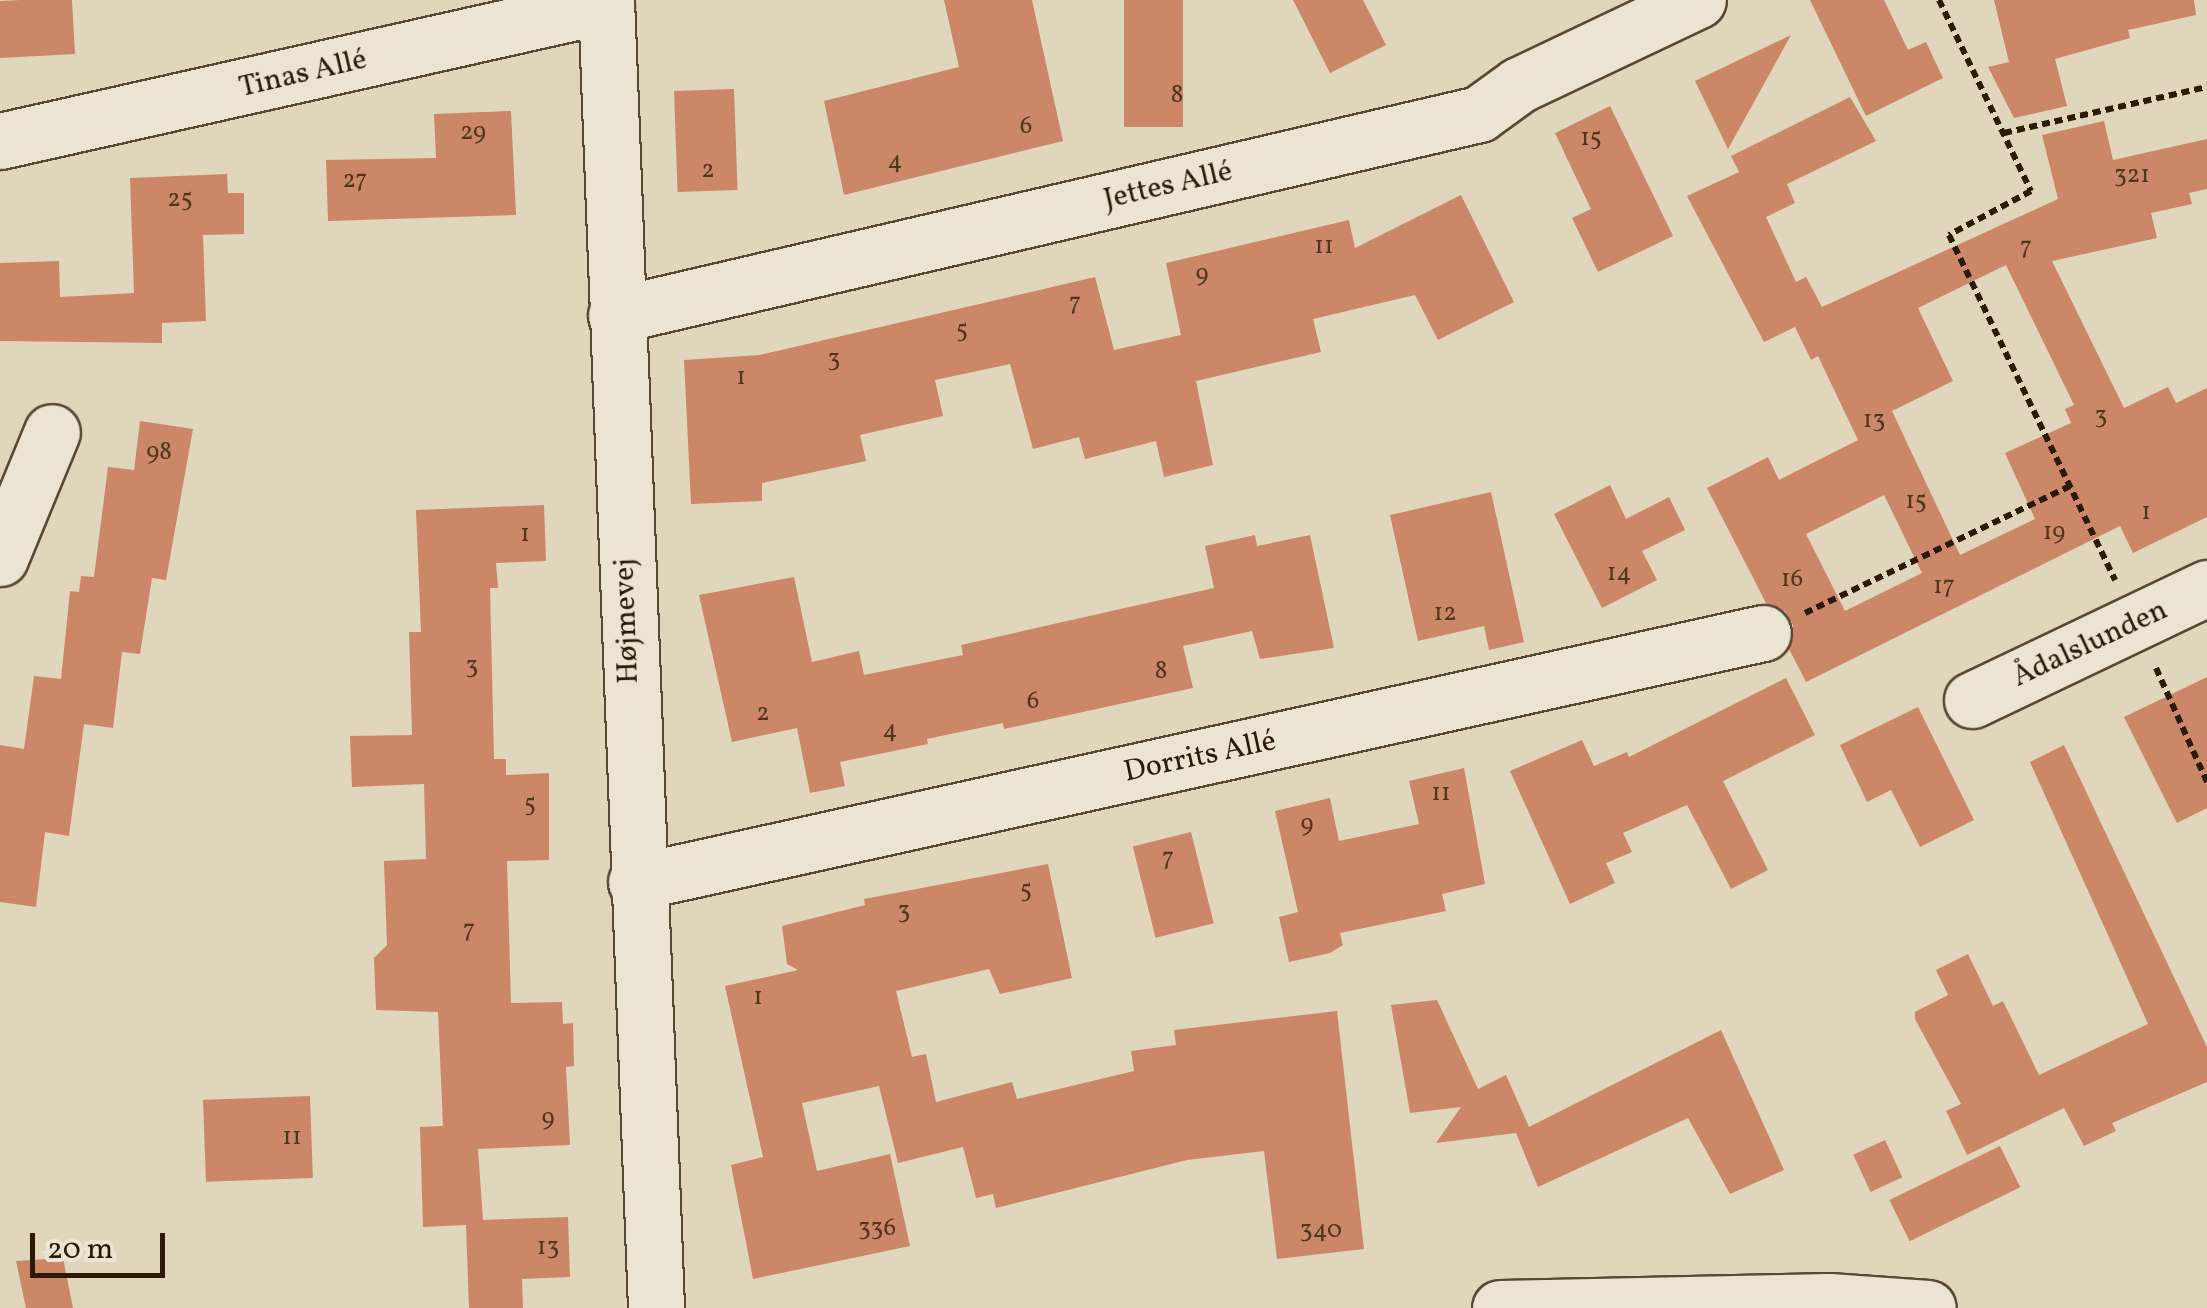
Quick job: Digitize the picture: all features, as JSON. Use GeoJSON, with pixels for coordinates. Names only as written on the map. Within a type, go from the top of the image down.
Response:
{"type":"FeatureCollection","features":[{"type":"Feature","properties":{"kind":"street","name":"Jettes Allé"},"geometry":{"type":"LineString","coordinates":[[616,316],[1479,114],[1519,85],[1698,0]]}},
{"type":"Feature","properties":{"kind":"street","name":"Tinas Allé"},"geometry":{"type":"LineString","coordinates":[[0,141],[606,3]]}},
{"type":"Feature","properties":{"kind":"street","name":"Højmevej"},"geometry":{"type":"LineString","coordinates":[[606,3],[636,882],[656,1308]]}},
{"type":"Feature","properties":{"kind":"street"},"geometry":{"type":"LineString","coordinates":[[0,558],[52,432]]}},
{"type":"Feature","properties":{"kind":"street","name":"Ådalslunden"},"geometry":{"type":"LineString","coordinates":[[1972,700],[2207,588]]}},
{"type":"Feature","properties":{"kind":"street","name":"Dorrits Allé"},"geometry":{"type":"LineString","coordinates":[[636,882],[1763,633]]}},
{"type":"Feature","properties":{"kind":"street","name":"Højmevej"},"geometry":{"type":"LineString","coordinates":[[654,1241],[669,1308]]}},
{"type":"Feature","properties":{"kind":"street"},"geometry":{"type":"LineString","coordinates":[[1500,1308],[1829,1301],[1928,1308]]}},
{"type":"Feature","properties":{"kind":"path"},"geometry":{"type":"LineString","coordinates":[[1939,0],[2031,191],[1948,235],[2207,782]]}},
{"type":"Feature","properties":{"kind":"path"},"geometry":{"type":"LineString","coordinates":[[2004,133],[2207,87]]}},
{"type":"Feature","properties":{"kind":"path"},"geometry":{"type":"LineString","coordinates":[[1763,633],[2070,486]]}},
{"type":"Feature","properties":{"kind":"building"},"geometry":{"type":"Polygon","coordinates":[[[72,0],[75,54],[0,58],[0,1],[72,0]]]}},
{"type":"Feature","properties":{"kind":"building"},"geometry":{"type":"Polygon","coordinates":[[[944,0],[1032,0],[1063,141],[844,195],[824,101],[959,67],[944,0]]]}},
{"type":"Feature","properties":{"kind":"building"},"geometry":{"type":"Polygon","coordinates":[[[1124,0],[1183,0],[1183,127],[1124,127],[1124,0]]]}},
{"type":"Feature","properties":{"kind":"building"},"geometry":{"type":"Polygon","coordinates":[[[1293,0],[1363,0],[1386,45],[1330,73],[1293,0]]]}},
{"type":"Feature","properties":{"kind":"building"},"geometry":{"type":"Polygon","coordinates":[[[1810,0],[1884,0],[1908,50],[1926,42],[1943,78],[1866,116],[1810,0]]]}},
{"type":"Feature","properties":{"kind":"building"},"geometry":{"type":"Polygon","coordinates":[[[1994,0],[2194,0],[2196,15],[2128,30],[2130,38],[2055,59],[2067,106],[2014,118],[1988,67],[2009,62],[1994,0]]]}},
{"type":"Feature","properties":{"kind":"building"},"geometry":{"type":"Polygon","coordinates":[[[1791,35],[1728,149],[1695,81],[1791,35]]]}},
{"type":"Feature","properties":{"kind":"building"},"geometry":{"type":"Polygon","coordinates":[[[734,89],[738,190],[678,192],[674,91],[734,89]]]}},
{"type":"Feature","properties":{"kind":"building"},"geometry":{"type":"Polygon","coordinates":[[[1850,97],[1876,141],[1787,184],[1795,203],[1766,217],[1796,282],[1806,277],[1822,307],[2058,199],[2042,135],[2104,121],[2113,160],[2207,139],[2207,189],[2189,193],[2192,204],[2151,213],[2157,238],[2052,261],[2124,408],[2168,387],[2176,403],[2207,388],[2207,517],[2133,553],[2120,526],[1806,682],[1789,649],[1793,625],[1785,611],[1766,603],[1707,488],[1768,457],[1779,480],[1858,440],[1818,356],[1811,360],[1795,327],[1764,342],[1687,196],[1739,172],[1731,156],[1850,97]],[[2006,265],[1918,308],[1953,381],[1892,411],[1960,555],[2035,519],[2005,453],[2071,423],[2065,409],[2074,405],[2006,265]],[[1884,495],[1806,534],[1845,611],[1922,573],[1884,495]]]}},
{"type":"Feature","properties":{"kind":"building"},"geometry":{"type":"Polygon","coordinates":[[[1610,106],[1673,236],[1598,272],[1572,218],[1591,209],[1555,133],[1610,106]]]}},
{"type":"Feature","properties":{"kind":"building"},"geometry":{"type":"Polygon","coordinates":[[[511,111],[516,215],[328,221],[326,160],[436,158],[434,114],[511,111]]]}},
{"type":"Feature","properties":{"kind":"building"},"geometry":{"type":"Polygon","coordinates":[[[227,174],[228,193],[244,193],[244,234],[203,235],[206,321],[162,323],[162,343],[0,341],[0,263],[59,261],[60,297],[134,293],[130,178],[227,174]]]}},
{"type":"Feature","properties":{"kind":"building"},"geometry":{"type":"Polygon","coordinates":[[[1461,195],[1514,302],[1438,340],[1415,295],[1313,319],[1321,352],[1196,381],[1213,465],[1164,477],[1156,441],[1085,459],[1079,437],[1033,449],[1010,364],[935,380],[943,416],[860,435],[866,461],[762,483],[762,501],[691,504],[684,360],[760,355],[1095,277],[1114,350],[1181,335],[1166,263],[1349,220],[1355,248],[1461,195]]]}},
{"type":"Feature","properties":{"kind":"building"},"geometry":{"type":"Polygon","coordinates":[[[140,421],[193,429],[166,580],[152,578],[140,654],[122,652],[113,728],[84,724],[69,836],[45,832],[36,907],[0,902],[0,745],[24,749],[34,676],[61,679],[70,591],[79,592],[81,576],[94,577],[108,467],[134,470],[140,421]]]}},
{"type":"Feature","properties":{"kind":"building"},"geometry":{"type":"Polygon","coordinates":[[[1610,485],[1626,519],[1669,497],[1685,530],[1642,551],[1657,580],[1602,608],[1554,514],[1610,485]]]}},
{"type":"Feature","properties":{"kind":"building"},"geometry":{"type":"Polygon","coordinates":[[[1491,492],[1524,642],[1489,650],[1484,626],[1418,641],[1390,515],[1491,492]]]}},
{"type":"Feature","properties":{"kind":"building"},"geometry":{"type":"Polygon","coordinates":[[[544,505],[546,561],[496,563],[498,588],[490,588],[494,759],[506,759],[506,775],[549,773],[549,860],[507,861],[511,1003],[562,1002],[563,1024],[573,1023],[574,1066],[566,1067],[570,1145],[478,1149],[483,1220],[568,1217],[570,1277],[522,1279],[523,1308],[469,1308],[466,1225],[423,1227],[420,1127],[443,1126],[438,1012],[376,1010],[374,958],[387,945],[384,861],[426,859],[424,784],[352,787],[350,736],[412,735],[409,632],[421,632],[416,510],[544,505]]]}},
{"type":"Feature","properties":{"kind":"building"},"geometry":{"type":"Polygon","coordinates":[[[1255,535],[1257,546],[1310,535],[1334,648],[1260,659],[1252,631],[1183,646],[1193,688],[1004,729],[1003,723],[840,762],[845,786],[810,793],[797,728],[732,742],[699,595],[794,577],[812,662],[859,651],[864,675],[963,655],[961,645],[1214,588],[1205,546],[1255,535]]]}},
{"type":"Feature","properties":{"kind":"building"},"geometry":{"type":"Polygon","coordinates":[[[2207,677],[2207,808],[2177,823],[2124,717],[2207,677]]]}},
{"type":"Feature","properties":{"kind":"building"},"geometry":{"type":"Polygon","coordinates":[[[1786,678],[1815,735],[1723,781],[1768,870],[1731,889],[1687,805],[1623,833],[1632,852],[1606,863],[1615,883],[1570,904],[1510,771],[1582,740],[1594,766],[1627,752],[1629,757],[1786,678]]]}},
{"type":"Feature","properties":{"kind":"building"},"geometry":{"type":"Polygon","coordinates":[[[1918,707],[1974,820],[1920,847],[1891,790],[1867,802],[1840,745],[1918,707]]]}},
{"type":"Feature","properties":{"kind":"building"},"geometry":{"type":"Polygon","coordinates":[[[2064,745],[2207,1047],[2207,1082],[2112,1123],[2116,1131],[2084,1146],[2064,1108],[1967,1155],[1946,1111],[1961,1104],[1915,1019],[1915,1012],[1948,995],[1936,970],[1968,954],[1993,1006],[2003,1001],[2039,1075],[2148,1024],[2030,762],[2064,745]]]}},
{"type":"Feature","properties":{"kind":"building"},"geometry":{"type":"Polygon","coordinates":[[[1464,768],[1485,884],[1442,894],[1446,911],[1340,933],[1343,945],[1330,953],[1289,962],[1279,917],[1298,912],[1275,811],[1330,798],[1339,841],[1419,824],[1409,781],[1464,768]]]}},
{"type":"Feature","properties":{"kind":"building"},"geometry":{"type":"Polygon","coordinates":[[[1191,832],[1214,923],[1156,938],[1133,847],[1191,832]]]}},
{"type":"Feature","properties":{"kind":"building"},"geometry":{"type":"Polygon","coordinates":[[[1048,864],[1072,978],[1000,994],[989,969],[896,991],[912,1057],[926,1054],[936,1102],[1012,1082],[1017,1099],[1134,1071],[1131,1051],[1176,1045],[1174,1030],[1337,1011],[1364,1249],[1277,1259],[1264,1151],[1187,1160],[996,1208],[993,1194],[976,1198],[963,1147],[898,1163],[879,1086],[802,1103],[817,1171],[890,1154],[910,1246],[753,1279],[731,1165],[763,1157],[725,986],[798,970],[787,964],[782,926],[865,905],[864,899],[1048,864]]]}},
{"type":"Feature","properties":{"kind":"building"},"geometry":{"type":"Polygon","coordinates":[[[1437,1000],[1478,1089],[1506,1075],[1529,1127],[1721,1030],[1784,1170],[1730,1194],[1688,1118],[1538,1187],[1516,1133],[1436,1143],[1461,1107],[1410,1113],[1391,1005],[1437,1000]]]}},
{"type":"Feature","properties":{"kind":"building"},"geometry":{"type":"Polygon","coordinates":[[[310,1096],[313,1178],[206,1182],[203,1100],[310,1096]]]}},
{"type":"Feature","properties":{"kind":"building"},"geometry":{"type":"Polygon","coordinates":[[[1885,1140],[1902,1177],[1871,1192],[1853,1155],[1885,1140]]]}},
{"type":"Feature","properties":{"kind":"building"},"geometry":{"type":"Polygon","coordinates":[[[2000,1146],[2020,1187],[1910,1241],[1889,1200],[2000,1146]]]}},
{"type":"Feature","properties":{"kind":"building"},"geometry":{"type":"Polygon","coordinates":[[[63,1258],[73,1308],[26,1308],[16,1261],[63,1258]]]}}]}
